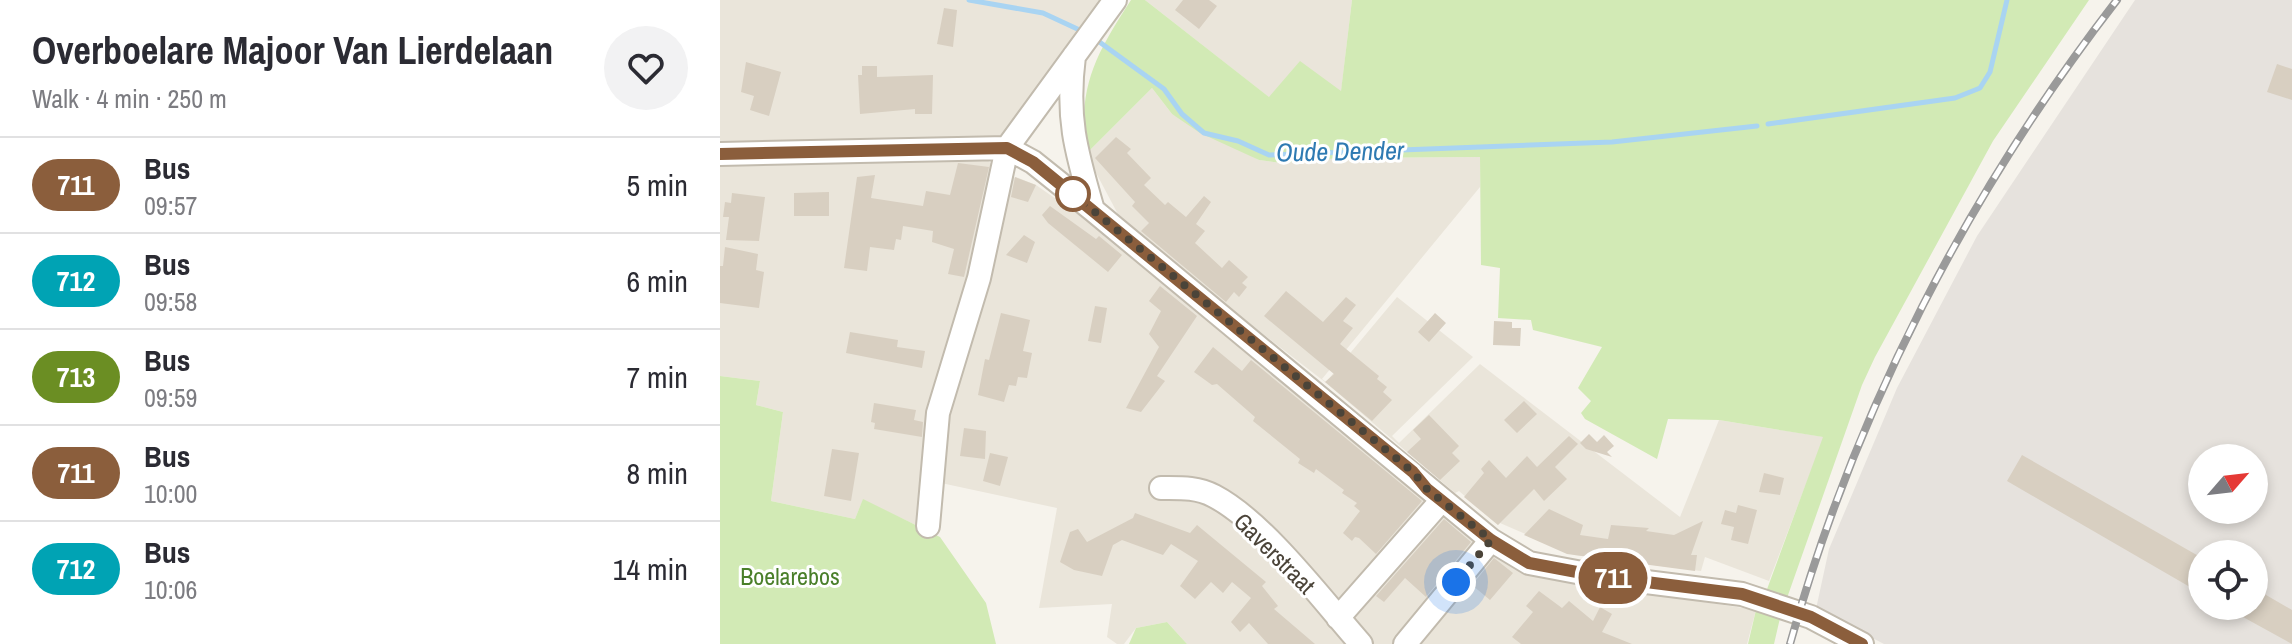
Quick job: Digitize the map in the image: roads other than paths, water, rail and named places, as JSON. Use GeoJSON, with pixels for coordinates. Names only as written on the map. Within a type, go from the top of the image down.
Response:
{"type":"FeatureCollection","features":[{"type":"Feature","properties":{"kind":"street"},"geometry":{"type":"LineString","coordinates":[[928,526],[938,413],[979,278],[1007,148],[1115,0]]}},
{"type":"Feature","properties":{"kind":"street"},"geometry":{"type":"LineString","coordinates":[[1083,44],[1070,92],[1072,138],[1093,210]]}},
{"type":"Feature","properties":{"kind":"street"},"geometry":{"type":"LineString","coordinates":[[720,154],[1007,148],[1033,162],[1093,210],[1413,472],[1441,501],[1491,540],[1529,563],[1598,576],[1742,594],[1811,617],[1862,644]]}},
{"type":"Feature","properties":{"kind":"street","name":"Gaverstraat"},"geometry":{"type":"LineString","coordinates":[[1161,488],[1192,488],[1216,497],[1259,530],[1361,644]]}},
{"type":"Feature","properties":{"kind":"street"},"geometry":{"type":"LineString","coordinates":[[1338,618],[1441,501]]}},
{"type":"Feature","properties":{"kind":"street"},"geometry":{"type":"LineString","coordinates":[[1405,644],[1491,540]]}},
{"type":"Feature","properties":{"kind":"waterway","name":"Oude Dender"},"geometry":{"type":"LineString","coordinates":[[969,0],[1043,13],[1086,33]]}},
{"type":"Feature","properties":{"kind":"waterway","name":"Oude Dender"},"geometry":{"type":"LineString","coordinates":[[1768,124],[1955,98],[1980,88],[1990,72],[2007,0]]}},
{"type":"Feature","properties":{"kind":"waterway","name":"Oude Dender"},"geometry":{"type":"LineString","coordinates":[[1094,38],[1164,89],[1182,114],[1204,133],[1238,141],[1269,155],[1612,142],[1757,126]]}},
{"type":"Feature","properties":{"kind":"railway"},"geometry":{"type":"LineString","coordinates":[[1790,644],[1848,472],[1922,306],[2013,148],[2117,0]]}},
{"type":"Feature","properties":{"kind":"park label","name":"Boelarebos"},"geometry":{"type":"Point","coordinates":[790,576]}}]}
